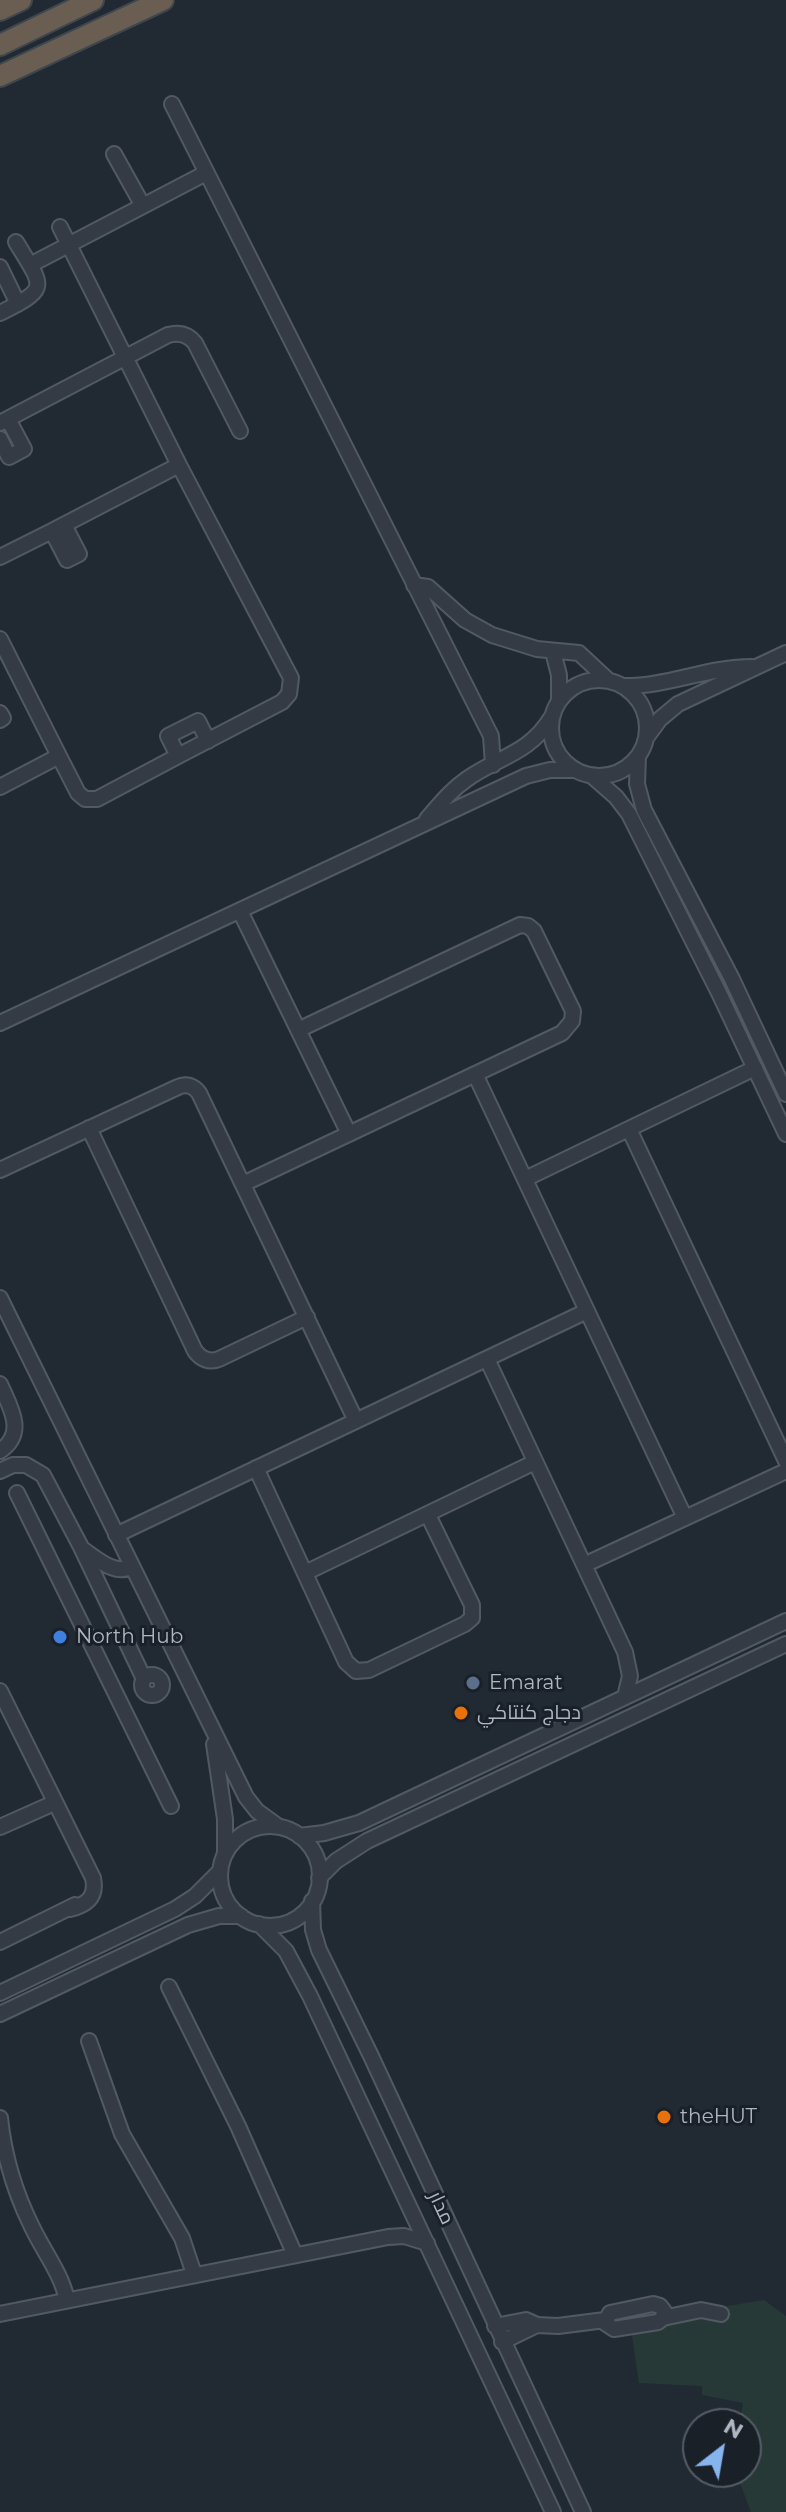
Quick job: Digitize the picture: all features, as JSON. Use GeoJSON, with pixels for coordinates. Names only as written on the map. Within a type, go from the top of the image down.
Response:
{"type":"FeatureCollection","features":[{"type":"Feature","properties":{"kind":"highway"},"geometry":{"type":"LineString","coordinates":[[0,10],[21,0]]}},
{"type":"Feature","properties":{"kind":"highway"},"geometry":{"type":"LineString","coordinates":[[0,45],[93,0]]}},
{"type":"Feature","properties":{"kind":"highway"},"geometry":{"type":"LineString","coordinates":[[0,76],[162,1]]}},
{"type":"Feature","properties":{"kind":"highway"},"geometry":{"type":"LineString","coordinates":[[0,84],[20,67]]}},
{"type":"Feature","properties":{"kind":"street"},"geometry":{"type":"LineString","coordinates":[[172,104],[491,736],[493,765]]}},
{"type":"Feature","properties":{"kind":"street"},"geometry":{"type":"LineString","coordinates":[[114,154],[143,206]]}},
{"type":"Feature","properties":{"kind":"street"},"geometry":{"type":"LineString","coordinates":[[30,265],[206,173]]}},
{"type":"Feature","properties":{"kind":"street"},"geometry":{"type":"LineString","coordinates":[[0,639],[78,793],[85,799],[91,800],[208,741],[282,702],[289,694],[291,678],[179,465],[60,227]]}},
{"type":"Feature","properties":{"kind":"street"},"geometry":{"type":"LineString","coordinates":[[0,313],[34,296],[37,290],[36,276],[16,242]]}},
{"type":"Feature","properties":{"kind":"street"},"geometry":{"type":"LineString","coordinates":[[0,267],[18,304]]}},
{"type":"Feature","properties":{"kind":"street"},"geometry":{"type":"LineString","coordinates":[[0,439],[9,457],[24,449],[4,421],[168,335],[178,333],[188,336],[195,343],[240,431]]}},
{"type":"Feature","properties":{"kind":"street"},"geometry":{"type":"LineString","coordinates":[[0,557],[179,465]]}},
{"type":"Feature","properties":{"kind":"street"},"geometry":{"type":"LineString","coordinates":[[414,585],[428,587],[465,620],[492,635],[553,652],[579,653],[638,700],[643,708],[646,738]]}},
{"type":"Feature","properties":{"kind":"street"},"geometry":{"type":"LineString","coordinates":[[553,652],[559,675],[559,700]]}},
{"type":"Feature","properties":{"kind":"street"},"geometry":{"type":"LineString","coordinates":[[786,653],[678,704],[660,719],[638,756],[637,784],[644,810],[732,979],[786,1094]]}},
{"type":"Feature","properties":{"kind":"street"},"geometry":{"type":"LineString","coordinates":[[425,822],[458,785],[536,738],[567,691],[587,681],[648,685],[698,672],[757,667]]}},
{"type":"Feature","properties":{"kind":"street"},"geometry":{"type":"LineString","coordinates":[[0,713],[3,718],[0,720]]}},
{"type":"Feature","properties":{"kind":"street"},"geometry":{"type":"LineString","coordinates":[[551,718],[551,738],[555,748],[575,770]]}},
{"type":"Feature","properties":{"kind":"street"},"geometry":{"type":"LineString","coordinates":[[178,756],[168,736],[198,721],[208,741]]}},
{"type":"Feature","properties":{"kind":"street"},"geometry":{"type":"LineString","coordinates":[[0,787],[59,756]]}},
{"type":"Feature","properties":{"kind":"street"},"geometry":{"type":"LineString","coordinates":[[0,1023],[526,776],[550,770],[575,770],[603,776],[623,770],[638,756]]}},
{"type":"Feature","properties":{"kind":"street"},"geometry":{"type":"LineString","coordinates":[[592,776],[616,797],[629,814],[786,1134]]}},
{"type":"Feature","properties":{"kind":"street"},"geometry":{"type":"LineString","coordinates":[[240,911],[349,1134]]}},
{"type":"Feature","properties":{"kind":"street"},"geometry":{"type":"LineString","coordinates":[[243,1184],[562,1033],[572,1021],[571,1006],[536,935],[528,926],[516,927],[298,1030]]}},
{"type":"Feature","properties":{"kind":"street"},"geometry":{"type":"LineString","coordinates":[[525,1179],[755,1068]]}},
{"type":"Feature","properties":{"kind":"street"},"geometry":{"type":"LineString","coordinates":[[475,1074],[685,1518]]}},
{"type":"Feature","properties":{"kind":"street"},"geometry":{"type":"LineString","coordinates":[[0,1170],[178,1087],[190,1085],[199,1093],[356,1421]]}},
{"type":"Feature","properties":{"kind":"street"},"geometry":{"type":"LineString","coordinates":[[89,1128],[201,1358],[210,1361],[219,1359],[307,1317]]}},
{"type":"Feature","properties":{"kind":"street"},"geometry":{"type":"LineString","coordinates":[[629,1129],[786,1461]]}},
{"type":"Feature","properties":{"kind":"street"},"geometry":{"type":"LineString","coordinates":[[0,1298],[246,1797],[257,1811],[279,1827],[299,1836],[314,1854],[319,1878]]}},
{"type":"Feature","properties":{"kind":"street"},"geometry":{"type":"LineString","coordinates":[[116,1535],[587,1311]]}},
{"type":"Feature","properties":{"kind":"street"},"geometry":{"type":"LineString","coordinates":[[487,1359],[625,1652],[638,1669],[658,1681]]}},
{"type":"Feature","properties":{"kind":"street"},"geometry":{"type":"LineString","coordinates":[[0,1384],[16,1427],[11,1441],[0,1451]]}},
{"type":"Feature","properties":{"kind":"street"},"geometry":{"type":"LineString","coordinates":[[305,1573],[535,1462]]}},
{"type":"Feature","properties":{"kind":"street"},"geometry":{"type":"LineString","coordinates":[[0,1471],[20,1464],[38,1470],[150,1684]]}},
{"type":"Feature","properties":{"kind":"street"},"geometry":{"type":"LineString","coordinates":[[256,1468],[346,1662],[356,1671],[369,1670],[465,1624],[473,1614],[472,1605],[428,1515]]}},
{"type":"Feature","properties":{"kind":"street"},"geometry":{"type":"LineString","coordinates":[[584,1565],[786,1471]]}},
{"type":"Feature","properties":{"kind":"street"},"geometry":{"type":"LineString","coordinates":[[17,1493],[171,1806]]}},
{"type":"Feature","properties":{"kind":"street"},"geometry":{"type":"LineString","coordinates":[[81,1547],[115,1569],[132,1567]]}},
{"type":"Feature","properties":{"kind":"street"},"geometry":{"type":"LineString","coordinates":[[299,1836],[359,1823],[786,1621]]}},
{"type":"Feature","properties":{"kind":"street"},"geometry":{"type":"LineString","coordinates":[[190,1685],[218,1757],[225,1819],[225,1853],[220,1871],[223,1893],[230,1906],[241,1916],[259,1924],[274,1925],[289,1922],[302,1913],[312,1901],[319,1878],[336,1861],[367,1841],[786,1644]]}},
{"type":"Feature","properties":{"kind":"street"},"geometry":{"type":"LineString","coordinates":[[625,1652],[630,1676],[625,1697]]}},
{"type":"Feature","properties":{"kind":"street"},"geometry":{"type":"LineString","coordinates":[[123,1710],[150,1684],[180,1664]]}},
{"type":"Feature","properties":{"kind":"street"},"geometry":{"type":"LineString","coordinates":[[115,1693],[150,1684],[190,1685]]}},
{"type":"Feature","properties":{"kind":"street"},"geometry":{"type":"LineString","coordinates":[[0,1691],[95,1887],[83,1906],[70,1909],[0,1942]]}},
{"type":"Feature","properties":{"kind":"street"},"geometry":{"type":"LineString","coordinates":[[0,1827],[54,1803]]}},
{"type":"Feature","properties":{"kind":"street"},"geometry":{"type":"LineString","coordinates":[[225,1853],[235,1840],[248,1831],[279,1827]]}},
{"type":"Feature","properties":{"kind":"street"},"geometry":{"type":"LineString","coordinates":[[0,1993],[175,1909],[204,1889],[220,1871]]}},
{"type":"Feature","properties":{"kind":"street","name":"مدار"},"geometry":{"type":"LineString","coordinates":[[312,1901],[313,1930],[319,1950],[366,2044],[583,2512]]}},
{"type":"Feature","properties":{"kind":"street"},"geometry":{"type":"LineString","coordinates":[[0,2014],[188,1925],[219,1916],[241,1916]]}},
{"type":"Feature","properties":{"kind":"street","name":"مدار"},"geometry":{"type":"LineString","coordinates":[[259,1924],[280,1943],[291,1960],[553,2512]]}},
{"type":"Feature","properties":{"kind":"street"},"geometry":{"type":"LineString","coordinates":[[169,1987],[238,2126],[295,2255]]}},
{"type":"Feature","properties":{"kind":"street"},"geometry":{"type":"LineString","coordinates":[[89,2041],[122,2134],[182,2238],[194,2274]]}},
{"type":"Feature","properties":{"kind":"street"},"geometry":{"type":"LineString","coordinates":[[0,2118],[5,2151],[17,2193],[60,2277],[67,2300]]}},
{"type":"Feature","properties":{"kind":"street"},"geometry":{"type":"LineString","coordinates":[[388,2237],[401,2224],[409,2207]]}},
{"type":"Feature","properties":{"kind":"street"},"geometry":{"type":"LineString","coordinates":[[0,2314],[388,2237],[404,2236],[427,2243]]}},
{"type":"Feature","properties":{"kind":"street"},"geometry":{"type":"LineString","coordinates":[[495,2326],[526,2320],[537,2325],[558,2326],[605,2320],[610,2313],[653,2304],[662,2308],[663,2318],[701,2310],[721,2314]]}},
{"type":"Feature","properties":{"kind":"street"},"geometry":{"type":"LineString","coordinates":[[502,2342],[537,2325]]}},
{"type":"Feature","properties":{"kind":"green space"},"geometry":{"type":"Polygon","coordinates":[[[764,2300],[786,2316],[786,2512],[751,2512],[742,2488],[762,2488],[762,2408],[742,2408],[743,2403],[702,2395],[702,2386],[639,2383],[630,2322],[764,2300]]]}},
{"type":"Feature","properties":{"kind":"place","name":"North Hub"},"geometry":{"type":"Point","coordinates":[60,1637]}},
{"type":"Feature","properties":{"kind":"place","name":"Emarat"},"geometry":{"type":"Point","coordinates":[473,1683]}},
{"type":"Feature","properties":{"kind":"place","name":"دجاج كنتاكي"},"geometry":{"type":"Point","coordinates":[461,1713]}},
{"type":"Feature","properties":{"kind":"place","name":"theHUT"},"geometry":{"type":"Point","coordinates":[664,2117]}}]}
